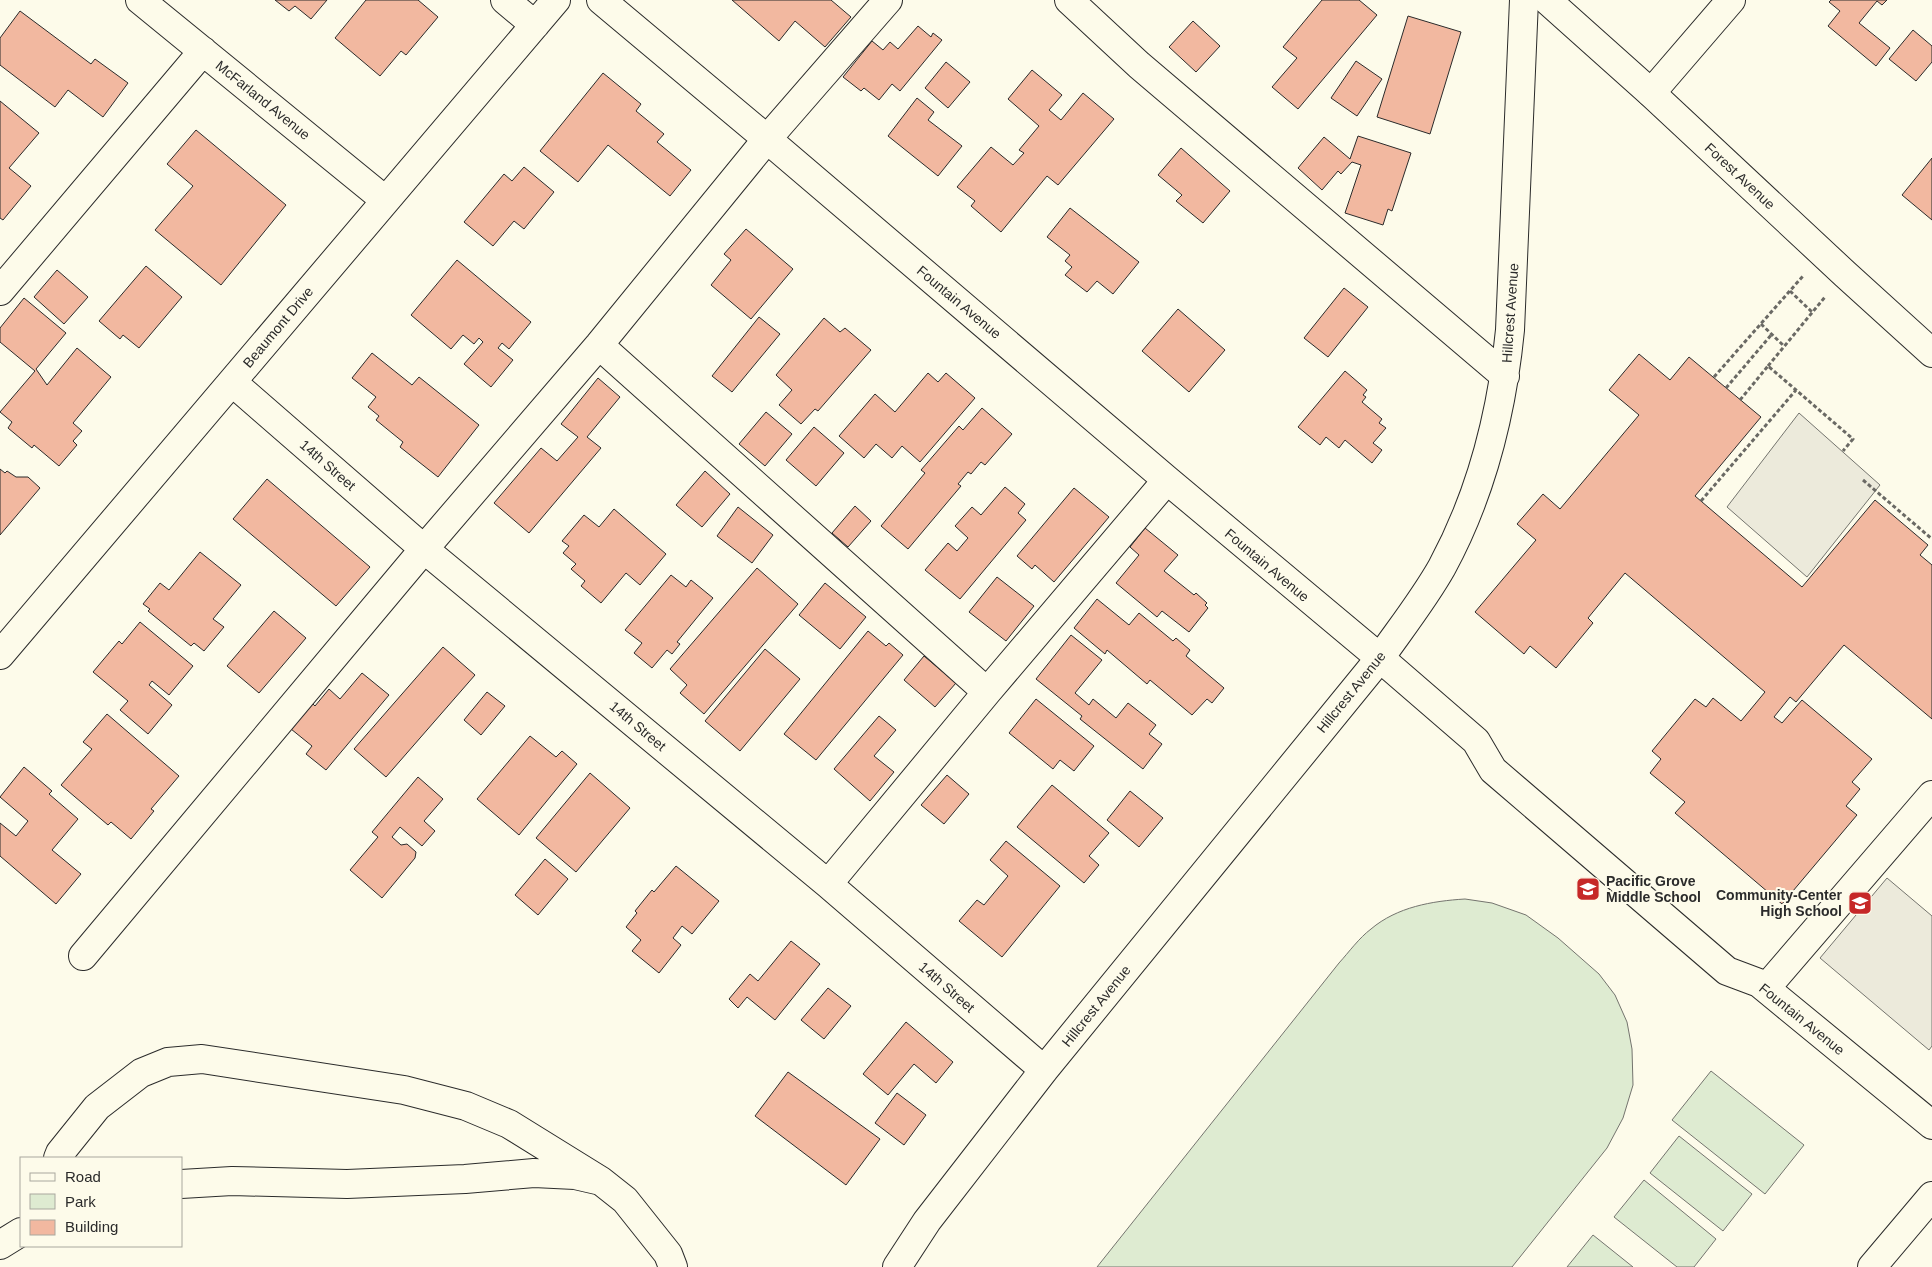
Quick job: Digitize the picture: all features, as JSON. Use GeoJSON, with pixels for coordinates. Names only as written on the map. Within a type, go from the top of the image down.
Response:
{"type":"FeatureCollection","features":[{"type":"Feature","properties":{"kind":"street","name":"McFarland Avenue"},"geometry":{"type":"LineString","coordinates":[[140,0],[385,200]]}},
{"type":"Feature","properties":{"kind":"street"},"geometry":{"type":"LineString","coordinates":[[505,0],[535,25]]}},
{"type":"Feature","properties":{"kind":"street","name":"Beaumont Drive"},"geometry":{"type":"LineString","coordinates":[[0,655],[556,0]]}},
{"type":"Feature","properties":{"kind":"street","name":"Fountain Avenue"},"geometry":{"type":"LineString","coordinates":[[601,0],[1380,658],[1476,741],[1493,770],[1727,971],[1760,983],[1932,1125]]}},
{"type":"Feature","properties":{"kind":"street"},"geometry":{"type":"LineString","coordinates":[[83,956],[424,548],[599,346],[767,139],[888,0]]}},
{"type":"Feature","properties":{"kind":"street"},"geometry":{"type":"LineString","coordinates":[[1069,0],[1139,65],[1505,376]]}},
{"type":"Feature","properties":{"kind":"street","name":"Hillcrest Avenue"},"geometry":{"type":"LineString","coordinates":[[896,1267],[927,1221],[1044,1070],[1380,658],[1442,567],[1461,527],[1480,479],[1493,435],[1505,376],[1511,310],[1524,0]]}},
{"type":"Feature","properties":{"kind":"street","name":"Forest Avenue"},"geometry":{"type":"LineString","coordinates":[[1547,0],[1651,93],[1932,353]]}},
{"type":"Feature","properties":{"kind":"street"},"geometry":{"type":"LineString","coordinates":[[1651,93],[1731,0]]}},
{"type":"Feature","properties":{"kind":"street"},"geometry":{"type":"LineString","coordinates":[[0,291],[203,51]]}},
{"type":"Feature","properties":{"kind":"street"},"geometry":{"type":"LineString","coordinates":[[599,346],[987,692]]}},
{"type":"Feature","properties":{"kind":"street","name":"14th Street"},"geometry":{"type":"LineString","coordinates":[[232,382],[424,548],[828,884],[1044,1070]]}},
{"type":"Feature","properties":{"kind":"street"},"geometry":{"type":"LineString","coordinates":[[828,884],[987,692],[1167,480]]}},
{"type":"Feature","properties":{"kind":"street"},"geometry":{"type":"LineString","coordinates":[[1766,988],[1932,795]]}},
{"type":"Feature","properties":{"kind":"street"},"geometry":{"type":"LineString","coordinates":[[58,1157],[97,1107],[141,1073],[168,1062],[202,1059],[404,1090],[466,1106],[509,1124],[601,1181],[625,1200],[668,1254],[673,1267]]}},
{"type":"Feature","properties":{"kind":"street"},"geometry":{"type":"LineString","coordinates":[[182,1184],[232,1181],[347,1184],[465,1179],[534,1172],[576,1175],[601,1181]]}},
{"type":"Feature","properties":{"kind":"street"},"geometry":{"type":"LineString","coordinates":[[1872,1267],[1932,1196]]}},
{"type":"Feature","properties":{"kind":"street"},"geometry":{"type":"LineString","coordinates":[[0,1245],[20,1233]]}},
{"type":"Feature","properties":{"kind":"path"},"geometry":{"type":"LineString","coordinates":[[1714,378],[1822,253]]}},
{"type":"Feature","properties":{"kind":"path"},"geometry":{"type":"LineString","coordinates":[[1740,400],[1845,274]]}},
{"type":"Feature","properties":{"kind":"path"},"geometry":{"type":"LineString","coordinates":[[1790,291],[1812,312]]}},
{"type":"Feature","properties":{"kind":"path"},"geometry":{"type":"LineString","coordinates":[[1761,324],[1784,346]]}},
{"type":"Feature","properties":{"kind":"path"},"geometry":{"type":"LineString","coordinates":[[1726,388],[1772,334]]}},
{"type":"Feature","properties":{"kind":"path"},"geometry":{"type":"LineString","coordinates":[[1768,366],[1853,439],[1843,451]]}},
{"type":"Feature","properties":{"kind":"path"},"geometry":{"type":"LineString","coordinates":[[1701,502],[1796,390]]}},
{"type":"Feature","properties":{"kind":"path"},"geometry":{"type":"LineString","coordinates":[[1863,480],[1932,539]]}},
{"type":"Feature","properties":{"kind":"green space"},"geometry":{"type":"Polygon","coordinates":[[[1465,899],[1492,903],[1526,915],[1558,938],[1599,974],[1615,995],[1627,1022],[1632,1049],[1633,1085],[1623,1118],[1607,1148],[1512,1267],[1097,1267],[1339,963],[1362,937],[1381,921],[1403,910],[1440,901],[1465,899]]]}},
{"type":"Feature","properties":{"kind":"green space"},"geometry":{"type":"Polygon","coordinates":[[[1711,1071],[1804,1145],[1765,1194],[1672,1120],[1711,1071]]]}},
{"type":"Feature","properties":{"kind":"green space"},"geometry":{"type":"Polygon","coordinates":[[[1679,1136],[1752,1194],[1723,1231],[1650,1173],[1679,1136]]]}},
{"type":"Feature","properties":{"kind":"green space"},"geometry":{"type":"Polygon","coordinates":[[[1644,1180],[1716,1239],[1694,1267],[1677,1267],[1614,1217],[1644,1180]]]}},
{"type":"Feature","properties":{"kind":"green space"},"geometry":{"type":"Polygon","coordinates":[[[1593,1235],[1633,1267],[1567,1267],[1593,1235]]]}},
{"type":"Feature","properties":{"kind":"shaded area"},"geometry":{"type":"Polygon","coordinates":[[[1799,413],[1880,485],[1807,577],[1727,507],[1799,413]]]}},
{"type":"Feature","properties":{"kind":"shaded area"},"geometry":{"type":"Polygon","coordinates":[[[1887,878],[1932,916],[1932,1046],[1929,1050],[1820,958],[1887,878]]]}},
{"type":"Feature","properties":{"kind":"building"},"geometry":{"type":"Polygon","coordinates":[[[275,0],[327,0],[311,19],[295,6],[289,11],[275,0]]]}},
{"type":"Feature","properties":{"kind":"building"},"geometry":{"type":"Polygon","coordinates":[[[366,0],[418,0],[438,17],[406,55],[401,51],[380,76],[335,38],[366,0]]]}},
{"type":"Feature","properties":{"kind":"building"},"geometry":{"type":"Polygon","coordinates":[[[732,0],[831,0],[851,17],[825,47],[795,21],[779,41],[732,0]]]}},
{"type":"Feature","properties":{"kind":"building"},"geometry":{"type":"Polygon","coordinates":[[[1322,0],[1359,0],[1377,15],[1298,109],[1272,87],[1297,58],[1283,47],[1322,0]]]}},
{"type":"Feature","properties":{"kind":"building"},"geometry":{"type":"Polygon","coordinates":[[[1831,0],[1887,0],[1882,5],[1877,1],[1859,23],[1890,48],[1876,66],[1828,26],[1840,11],[1829,2],[1831,0]]]}},
{"type":"Feature","properties":{"kind":"building"},"geometry":{"type":"Polygon","coordinates":[[[20,11],[91,64],[95,59],[128,83],[103,117],[68,90],[55,107],[0,65],[0,38],[20,11]]]}},
{"type":"Feature","properties":{"kind":"building"},"geometry":{"type":"Polygon","coordinates":[[[1408,16],[1461,32],[1430,134],[1377,117],[1408,16]]]}},
{"type":"Feature","properties":{"kind":"building"},"geometry":{"type":"Polygon","coordinates":[[[1193,21],[1220,46],[1196,72],[1169,47],[1193,21]]]}},
{"type":"Feature","properties":{"kind":"building"},"geometry":{"type":"Polygon","coordinates":[[[918,26],[931,37],[933,33],[942,40],[900,91],[892,84],[879,100],[864,88],[861,91],[843,77],[872,41],[883,50],[890,42],[898,49],[918,26]]]}},
{"type":"Feature","properties":{"kind":"building"},"geometry":{"type":"Polygon","coordinates":[[[1913,30],[1932,46],[1932,62],[1916,81],[1889,59],[1913,30]]]}},
{"type":"Feature","properties":{"kind":"building"},"geometry":{"type":"Polygon","coordinates":[[[1356,61],[1382,79],[1357,116],[1331,98],[1356,61]]]}},
{"type":"Feature","properties":{"kind":"building"},"geometry":{"type":"Polygon","coordinates":[[[946,62],[970,82],[948,108],[925,88],[946,62]]]}},
{"type":"Feature","properties":{"kind":"building"},"geometry":{"type":"Polygon","coordinates":[[[1032,70],[1062,95],[1049,110],[1061,120],[1083,93],[1114,119],[1058,185],[1047,176],[1001,232],[971,206],[975,201],[957,187],[991,147],[1013,165],[1024,153],[1019,150],[1039,126],[1008,99],[1032,70]]]}},
{"type":"Feature","properties":{"kind":"building"},"geometry":{"type":"Polygon","coordinates":[[[603,73],[641,104],[636,111],[664,134],[657,142],[691,170],[670,196],[608,145],[578,182],[540,151],[603,73]]]}},
{"type":"Feature","properties":{"kind":"building"},"geometry":{"type":"Polygon","coordinates":[[[917,98],[934,112],[928,120],[962,146],[938,176],[888,136],[917,98]]]}},
{"type":"Feature","properties":{"kind":"building"},"geometry":{"type":"Polygon","coordinates":[[[0,101],[39,133],[9,168],[31,186],[3,220],[0,218],[0,101]]]}},
{"type":"Feature","properties":{"kind":"building"},"geometry":{"type":"Polygon","coordinates":[[[196,130],[286,205],[221,285],[155,230],[193,186],[167,164],[196,130]]]}},
{"type":"Feature","properties":{"kind":"building"},"geometry":{"type":"Polygon","coordinates":[[[1358,136],[1411,153],[1392,211],[1388,209],[1383,225],[1345,213],[1361,165],[1352,162],[1341,174],[1338,171],[1322,190],[1298,168],[1324,137],[1350,159],[1358,136]]]}},
{"type":"Feature","properties":{"kind":"building"},"geometry":{"type":"Polygon","coordinates":[[[1181,148],[1230,191],[1203,223],[1176,201],[1182,195],[1158,175],[1181,148]]]}},
{"type":"Feature","properties":{"kind":"building"},"geometry":{"type":"Polygon","coordinates":[[[1932,158],[1932,220],[1902,195],[1932,158]]]}},
{"type":"Feature","properties":{"kind":"building"},"geometry":{"type":"Polygon","coordinates":[[[524,167],[554,192],[524,229],[514,221],[493,246],[464,222],[504,174],[512,181],[524,167]]]}},
{"type":"Feature","properties":{"kind":"building"},"geometry":{"type":"Polygon","coordinates":[[[1070,208],[1139,262],[1113,294],[1097,281],[1087,292],[1065,275],[1072,267],[1065,261],[1070,255],[1047,237],[1070,208]]]}},
{"type":"Feature","properties":{"kind":"building"},"geometry":{"type":"Polygon","coordinates":[[[746,229],[793,269],[751,319],[711,285],[731,260],[724,254],[746,229]]]}},
{"type":"Feature","properties":{"kind":"building"},"geometry":{"type":"Polygon","coordinates":[[[457,260],[531,322],[509,349],[502,343],[498,348],[513,360],[491,387],[464,364],[483,342],[479,338],[474,344],[463,335],[451,349],[411,315],[457,260]]]}},
{"type":"Feature","properties":{"kind":"building"},"geometry":{"type":"Polygon","coordinates":[[[146,266],[182,297],[139,348],[123,335],[120,339],[99,321],[146,266]]]}},
{"type":"Feature","properties":{"kind":"building"},"geometry":{"type":"Polygon","coordinates":[[[57,270],[88,297],[64,324],[34,297],[57,270]]]}},
{"type":"Feature","properties":{"kind":"building"},"geometry":{"type":"Polygon","coordinates":[[[1344,288],[1368,307],[1328,357],[1304,338],[1344,288]]]}},
{"type":"Feature","properties":{"kind":"building"},"geometry":{"type":"Polygon","coordinates":[[[24,298],[66,333],[36,369],[47,385],[77,348],[111,377],[73,423],[82,431],[73,441],[77,445],[59,466],[34,445],[32,448],[8,428],[12,422],[0,412],[35,371],[0,342],[0,328],[24,298]]]}},
{"type":"Feature","properties":{"kind":"building"},"geometry":{"type":"Polygon","coordinates":[[[1178,309],[1225,350],[1189,392],[1142,351],[1178,309]]]}},
{"type":"Feature","properties":{"kind":"building"},"geometry":{"type":"Polygon","coordinates":[[[759,317],[780,334],[732,392],[712,376],[759,317]]]}},
{"type":"Feature","properties":{"kind":"building"},"geometry":{"type":"Polygon","coordinates":[[[824,318],[840,332],[845,328],[871,350],[818,411],[815,409],[801,424],[779,405],[792,390],[776,375],[824,318]]]}},
{"type":"Feature","properties":{"kind":"building"},"geometry":{"type":"Polygon","coordinates":[[[372,353],[412,385],[419,377],[479,425],[438,477],[400,447],[403,442],[376,420],[379,416],[368,407],[376,397],[352,378],[372,353]]]}},
{"type":"Feature","properties":{"kind":"building"},"geometry":{"type":"Polygon","coordinates":[[[1639,354],[1670,380],[1689,357],[1761,417],[1695,496],[1802,587],[1875,500],[1928,545],[1920,555],[1932,565],[1932,719],[1844,645],[1796,702],[1790,697],[1774,717],[1782,723],[1802,700],[1872,759],[1852,782],[1860,789],[1846,806],[1857,815],[1782,904],[1675,813],[1685,802],[1650,773],[1661,759],[1652,751],[1695,699],[1706,707],[1713,698],[1741,721],[1765,692],[1625,573],[1588,618],[1593,623],[1556,668],[1530,646],[1524,654],[1475,612],[1536,540],[1517,524],[1543,494],[1560,509],[1639,415],[1609,390],[1639,354]]]}},
{"type":"Feature","properties":{"kind":"building"},"geometry":{"type":"Polygon","coordinates":[[[1345,371],[1367,390],[1363,395],[1366,397],[1362,402],[1382,419],[1379,423],[1386,428],[1373,443],[1382,450],[1372,463],[1345,440],[1339,448],[1326,437],[1320,445],[1298,427],[1345,371]]]}},
{"type":"Feature","properties":{"kind":"building"},"geometry":{"type":"Polygon","coordinates":[[[928,373],[938,382],[946,373],[975,398],[920,462],[902,446],[892,458],[876,444],[864,458],[839,436],[875,394],[895,412],[928,373]]]}},
{"type":"Feature","properties":{"kind":"building"},"geometry":{"type":"Polygon","coordinates":[[[598,378],[620,397],[587,437],[601,448],[529,533],[494,503],[541,448],[557,461],[578,437],[561,424],[598,378]]]}},
{"type":"Feature","properties":{"kind":"building"},"geometry":{"type":"Polygon","coordinates":[[[982,408],[1012,434],[985,465],[981,462],[971,474],[968,472],[958,484],[961,486],[908,549],[881,526],[925,473],[921,470],[959,426],[963,430],[982,408]]]}},
{"type":"Feature","properties":{"kind":"building"},"geometry":{"type":"Polygon","coordinates":[[[766,412],[792,434],[765,466],[739,444],[766,412]]]}},
{"type":"Feature","properties":{"kind":"building"},"geometry":{"type":"Polygon","coordinates":[[[814,427],[844,453],[816,486],[786,460],[814,427]]]}},
{"type":"Feature","properties":{"kind":"building"},"geometry":{"type":"Polygon","coordinates":[[[0,469],[16,477],[28,477],[40,488],[0,535],[0,469]]]}},
{"type":"Feature","properties":{"kind":"building"},"geometry":{"type":"Polygon","coordinates":[[[705,471],[730,494],[702,527],[676,505],[705,471]]]}},
{"type":"Feature","properties":{"kind":"building"},"geometry":{"type":"Polygon","coordinates":[[[267,479],[370,567],[336,606],[233,519],[267,479]]]}},
{"type":"Feature","properties":{"kind":"building"},"geometry":{"type":"Polygon","coordinates":[[[1005,487],[1025,504],[1018,513],[1026,520],[960,599],[925,570],[948,543],[957,551],[968,538],[955,526],[972,507],[981,515],[1005,487]]]}},
{"type":"Feature","properties":{"kind":"building"},"geometry":{"type":"Polygon","coordinates":[[[1074,488],[1109,517],[1054,582],[1035,565],[1032,569],[1017,556],[1074,488]]]}},
{"type":"Feature","properties":{"kind":"building"},"geometry":{"type":"Polygon","coordinates":[[[855,506],[871,521],[848,547],[832,533],[855,506]]]}},
{"type":"Feature","properties":{"kind":"building"},"geometry":{"type":"Polygon","coordinates":[[[738,507],[773,535],[752,563],[717,536],[738,507]]]}},
{"type":"Feature","properties":{"kind":"building"},"geometry":{"type":"Polygon","coordinates":[[[614,509],[666,554],[640,585],[626,573],[601,603],[581,586],[585,581],[571,569],[576,564],[563,553],[569,546],[562,541],[584,515],[599,527],[614,509]]]}},
{"type":"Feature","properties":{"kind":"building"},"geometry":{"type":"Polygon","coordinates":[[[1145,528],[1178,555],[1164,571],[1207,603],[1205,605],[1208,608],[1189,632],[1162,611],[1157,617],[1116,583],[1139,555],[1130,547],[1145,528]]]}},
{"type":"Feature","properties":{"kind":"building"},"geometry":{"type":"Polygon","coordinates":[[[200,552],[241,585],[213,619],[224,627],[204,651],[194,643],[191,646],[148,611],[150,609],[143,604],[160,583],[169,590],[200,552]]]}},
{"type":"Feature","properties":{"kind":"building"},"geometry":{"type":"Polygon","coordinates":[[[757,568],[798,604],[704,714],[680,693],[687,685],[670,669],[757,568]]]}},
{"type":"Feature","properties":{"kind":"building"},"geometry":{"type":"Polygon","coordinates":[[[671,575],[686,587],[691,580],[713,598],[677,642],[680,644],[672,654],[667,650],[652,668],[634,653],[642,643],[625,630],[671,575]]]}},
{"type":"Feature","properties":{"kind":"building"},"geometry":{"type":"Polygon","coordinates":[[[997,577],[1034,606],[1006,641],[969,612],[997,577]]]}},
{"type":"Feature","properties":{"kind":"building"},"geometry":{"type":"Polygon","coordinates":[[[825,583],[866,617],[840,649],[799,615],[825,583]]]}},
{"type":"Feature","properties":{"kind":"building"},"geometry":{"type":"Polygon","coordinates":[[[1097,599],[1129,625],[1139,613],[1173,641],[1176,638],[1190,650],[1186,656],[1224,688],[1212,703],[1207,699],[1192,715],[1150,680],[1147,684],[1107,650],[1105,654],[1074,628],[1097,599]]]}},
{"type":"Feature","properties":{"kind":"building"},"geometry":{"type":"Polygon","coordinates":[[[274,611],[306,638],[259,693],[227,666],[274,611]]]}},
{"type":"Feature","properties":{"kind":"building"},"geometry":{"type":"Polygon","coordinates":[[[140,622],[193,666],[169,695],[152,681],[149,685],[172,705],[148,734],[120,710],[128,701],[93,672],[119,641],[122,644],[140,622]]]}},
{"type":"Feature","properties":{"kind":"building"},"geometry":{"type":"Polygon","coordinates":[[[868,631],[886,646],[889,643],[903,655],[816,760],[784,734],[868,631]]]}},
{"type":"Feature","properties":{"kind":"building"},"geometry":{"type":"Polygon","coordinates":[[[1071,635],[1102,660],[1075,693],[1089,705],[1093,699],[1116,718],[1128,703],[1156,725],[1149,734],[1162,744],[1143,769],[1080,719],[1082,716],[1036,679],[1071,635]]]}},
{"type":"Feature","properties":{"kind":"building"},"geometry":{"type":"Polygon","coordinates":[[[443,647],[475,675],[386,777],[354,749],[443,647]]]}},
{"type":"Feature","properties":{"kind":"building"},"geometry":{"type":"Polygon","coordinates":[[[765,649],[800,679],[740,751],[705,721],[765,649]]]}},
{"type":"Feature","properties":{"kind":"building"},"geometry":{"type":"Polygon","coordinates":[[[924,656],[956,683],[935,707],[904,680],[924,656]]]}},
{"type":"Feature","properties":{"kind":"building"},"geometry":{"type":"Polygon","coordinates":[[[362,673],[389,695],[326,770],[306,754],[312,746],[291,729],[312,703],[315,706],[329,689],[340,699],[362,673]]]}},
{"type":"Feature","properties":{"kind":"building"},"geometry":{"type":"Polygon","coordinates":[[[487,692],[505,706],[481,735],[464,720],[487,692]]]}},
{"type":"Feature","properties":{"kind":"building"},"geometry":{"type":"Polygon","coordinates":[[[1036,699],[1094,746],[1074,771],[1060,760],[1053,769],[1009,733],[1036,699]]]}},
{"type":"Feature","properties":{"kind":"building"},"geometry":{"type":"Polygon","coordinates":[[[107,714],[179,776],[151,809],[154,811],[131,839],[111,822],[108,825],[61,785],[92,749],[83,742],[107,714]]]}},
{"type":"Feature","properties":{"kind":"building"},"geometry":{"type":"Polygon","coordinates":[[[879,716],[896,730],[874,756],[894,772],[870,801],[834,769],[879,716]]]}},
{"type":"Feature","properties":{"kind":"building"},"geometry":{"type":"Polygon","coordinates":[[[530,736],[556,757],[562,751],[577,764],[519,835],[477,799],[530,736]]]}},
{"type":"Feature","properties":{"kind":"building"},"geometry":{"type":"Polygon","coordinates":[[[24,767],[52,791],[49,794],[78,819],[52,850],[81,874],[56,904],[0,856],[0,823],[16,836],[28,821],[0,797],[24,767]]]}},
{"type":"Feature","properties":{"kind":"building"},"geometry":{"type":"Polygon","coordinates":[[[590,773],[630,808],[576,872],[536,838],[590,773]]]}},
{"type":"Feature","properties":{"kind":"building"},"geometry":{"type":"Polygon","coordinates":[[[947,775],[969,794],[944,824],[921,805],[947,775]]]}},
{"type":"Feature","properties":{"kind":"building"},"geometry":{"type":"Polygon","coordinates":[[[418,777],[443,799],[424,821],[435,831],[422,846],[400,827],[392,837],[401,845],[407,844],[416,852],[415,858],[382,898],[350,870],[378,837],[372,832],[418,777]]]}},
{"type":"Feature","properties":{"kind":"building"},"geometry":{"type":"Polygon","coordinates":[[[1052,785],[1109,833],[1089,856],[1099,865],[1084,883],[1017,827],[1052,785]]]}},
{"type":"Feature","properties":{"kind":"building"},"geometry":{"type":"Polygon","coordinates":[[[1130,791],[1163,818],[1139,847],[1107,820],[1130,791]]]}},
{"type":"Feature","properties":{"kind":"building"},"geometry":{"type":"Polygon","coordinates":[[[1006,841],[1060,886],[1002,957],[959,921],[977,900],[984,905],[1008,876],[990,860],[1006,841]]]}},
{"type":"Feature","properties":{"kind":"building"},"geometry":{"type":"Polygon","coordinates":[[[545,859],[568,879],[538,915],[515,895],[545,859]]]}},
{"type":"Feature","properties":{"kind":"building"},"geometry":{"type":"Polygon","coordinates":[[[676,866],[719,901],[692,934],[682,926],[673,938],[681,945],[659,973],[632,951],[641,940],[626,927],[637,913],[635,911],[652,890],[654,892],[676,866]]]}},
{"type":"Feature","properties":{"kind":"building"},"geometry":{"type":"Polygon","coordinates":[[[791,941],[820,964],[775,1020],[747,997],[738,1008],[729,999],[750,974],[758,981],[791,941]]]}},
{"type":"Feature","properties":{"kind":"building"},"geometry":{"type":"Polygon","coordinates":[[[828,988],[851,1006],[824,1039],[801,1020],[828,988]]]}},
{"type":"Feature","properties":{"kind":"building"},"geometry":{"type":"Polygon","coordinates":[[[906,1022],[953,1062],[936,1083],[914,1064],[888,1095],[863,1074],[906,1022]]]}},
{"type":"Feature","properties":{"kind":"building"},"geometry":{"type":"Polygon","coordinates":[[[788,1072],[880,1139],[846,1185],[755,1116],[788,1072]]]}},
{"type":"Feature","properties":{"kind":"building"},"geometry":{"type":"Polygon","coordinates":[[[897,1093],[926,1115],[904,1145],[875,1123],[897,1093]]]}},
{"type":"Feature","properties":{"kind":"place","name":"Pacific Grove Middle School"},"geometry":{"type":"Point","coordinates":[1588,889]}},
{"type":"Feature","properties":{"kind":"place","name":"Community-Center High School"},"geometry":{"type":"Point","coordinates":[1860,903]}}]}
